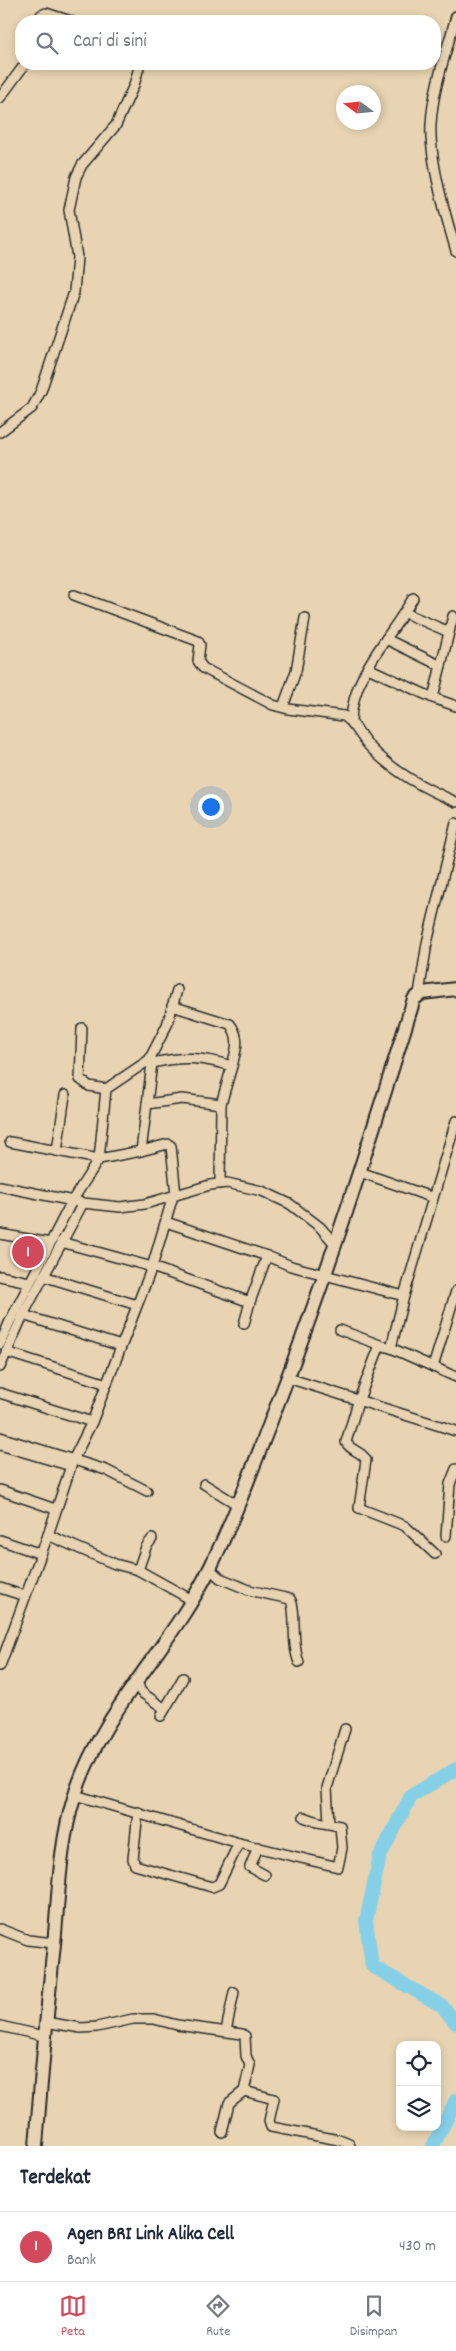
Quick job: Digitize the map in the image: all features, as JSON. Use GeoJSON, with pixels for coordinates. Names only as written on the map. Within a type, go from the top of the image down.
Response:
{"type":"FeatureCollection","features":[{"type":"Feature","properties":{"kind":"street"},"geometry":{"type":"LineString","coordinates":[[40,15],[46,13],[52,15]]}},
{"type":"Feature","properties":{"kind":"street"},"geometry":{"type":"LineString","coordinates":[[456,16],[433,105],[431,126],[444,212],[456,251]]}},
{"type":"Feature","properties":{"kind":"street"},"geometry":{"type":"LineString","coordinates":[[0,98],[21,70]]}},
{"type":"Feature","properties":{"kind":"street"},"geometry":{"type":"LineString","coordinates":[[0,432],[32,408],[41,391],[74,292],[77,257],[69,210],[76,177],[82,165],[116,125],[134,85],[138,70]]}},
{"type":"Feature","properties":{"kind":"street"},"geometry":{"type":"LineString","coordinates":[[74,595],[198,641],[200,645],[198,661],[203,668],[257,697],[283,707],[329,715],[336,714],[351,721],[371,748],[405,777],[456,802]]}},
{"type":"Feature","properties":{"kind":"street"},"geometry":{"type":"LineString","coordinates":[[351,721],[351,706],[356,689],[413,598]]}},
{"type":"Feature","properties":{"kind":"street"},"geometry":{"type":"LineString","coordinates":[[405,612],[449,632]]}},
{"type":"Feature","properties":{"kind":"street"},"geometry":{"type":"LineString","coordinates":[[433,698],[454,616]]}},
{"type":"Feature","properties":{"kind":"street"},"geometry":{"type":"LineString","coordinates":[[283,707],[296,671],[305,618]]}},
{"type":"Feature","properties":{"kind":"street"},"geometry":{"type":"LineString","coordinates":[[386,639],[441,666]]}},
{"type":"Feature","properties":{"kind":"street"},"geometry":{"type":"LineString","coordinates":[[368,668],[433,698],[456,706]]}},
{"type":"Feature","properties":{"kind":"street"},"geometry":{"type":"LineString","coordinates":[[36,2146],[45,2022],[63,1837],[75,1794],[98,1738],[192,1600],[210,1569],[238,1505],[288,1378],[360,1172],[414,999],[419,994],[427,944],[456,823]]}},
{"type":"Feature","properties":{"kind":"street"},"geometry":{"type":"LineString","coordinates":[[419,994],[456,989]]}},
{"type":"Feature","properties":{"kind":"street"},"geometry":{"type":"LineString","coordinates":[[141,1151],[150,1061],[166,1025],[177,990]]}},
{"type":"Feature","properties":{"kind":"street"},"geometry":{"type":"LineString","coordinates":[[172,1006],[230,1024],[236,1031],[238,1041],[220,1104],[220,1183]]}},
{"type":"Feature","properties":{"kind":"street"},"geometry":{"type":"LineString","coordinates":[[82,1028],[80,1079],[89,1086],[106,1090],[150,1061],[179,1057],[206,1059],[232,1066]]}},
{"type":"Feature","properties":{"kind":"street"},"geometry":{"type":"LineString","coordinates":[[0,1344],[5,1320],[29,1282],[72,1200],[99,1159],[106,1090]]}},
{"type":"Feature","properties":{"kind":"street"},"geometry":{"type":"LineString","coordinates":[[58,1151],[65,1095]]}},
{"type":"Feature","properties":{"kind":"street"},"geometry":{"type":"LineString","coordinates":[[147,1104],[182,1099],[220,1104]]}},
{"type":"Feature","properties":{"kind":"street"},"geometry":{"type":"LineString","coordinates":[[391,1348],[431,1198],[452,1152],[456,1121]]}},
{"type":"Feature","properties":{"kind":"street"},"geometry":{"type":"LineString","coordinates":[[0,1666],[48,1536],[55,1509],[72,1463],[92,1422],[152,1267],[175,1195],[172,1146],[168,1144],[99,1159],[10,1142]]}},
{"type":"Feature","properties":{"kind":"street"},"geometry":{"type":"LineString","coordinates":[[360,1172],[431,1198]]}},
{"type":"Feature","properties":{"kind":"street"},"geometry":{"type":"LineString","coordinates":[[0,1186],[83,1203],[120,1207],[145,1204],[220,1183],[262,1191],[290,1204],[320,1227],[335,1244]]}},
{"type":"Feature","properties":{"kind":"street"},"geometry":{"type":"LineString","coordinates":[[0,1367],[23,1315],[83,1203]]}},
{"type":"Feature","properties":{"kind":"street"},"geometry":{"type":"LineString","coordinates":[[166,1222],[291,1266],[404,1296]]}},
{"type":"Feature","properties":{"kind":"street"},"geometry":{"type":"LineString","coordinates":[[0,1234],[50,1243]]}},
{"type":"Feature","properties":{"kind":"street"},"geometry":{"type":"LineString","coordinates":[[61,1242],[152,1267],[250,1302]]}},
{"type":"Feature","properties":{"kind":"street"},"geometry":{"type":"LineString","coordinates":[[244,1324],[267,1256]]}},
{"type":"Feature","properties":{"kind":"street"},"geometry":{"type":"LineString","coordinates":[[0,1276],[29,1282]]}},
{"type":"Feature","properties":{"kind":"street"},"geometry":{"type":"LineString","coordinates":[[43,1276],[137,1305]]}},
{"type":"Feature","properties":{"kind":"street"},"geometry":{"type":"LineString","coordinates":[[433,1367],[456,1291]]}},
{"type":"Feature","properties":{"kind":"street"},"geometry":{"type":"LineString","coordinates":[[23,1315],[121,1346]]}},
{"type":"Feature","properties":{"kind":"street"},"geometry":{"type":"LineString","coordinates":[[340,1330],[391,1348],[456,1377]]}},
{"type":"Feature","properties":{"kind":"street"},"geometry":{"type":"LineString","coordinates":[[380,1345],[358,1402],[346,1442],[347,1446],[364,1456],[366,1460],[359,1508],[405,1526],[435,1554]]}},
{"type":"Feature","properties":{"kind":"street"},"geometry":{"type":"LineString","coordinates":[[6,1352],[106,1384]]}},
{"type":"Feature","properties":{"kind":"street"},"geometry":{"type":"LineString","coordinates":[[288,1378],[358,1402],[456,1431]]}},
{"type":"Feature","properties":{"kind":"street"},"geometry":{"type":"LineString","coordinates":[[0,1393],[92,1422]]}},
{"type":"Feature","properties":{"kind":"street"},"geometry":{"type":"LineString","coordinates":[[0,1437],[72,1463]]}},
{"type":"Feature","properties":{"kind":"street"},"geometry":{"type":"LineString","coordinates":[[0,1445],[106,1470],[147,1491]]}},
{"type":"Feature","properties":{"kind":"street"},"geometry":{"type":"LineString","coordinates":[[446,1536],[456,1469]]}},
{"type":"Feature","properties":{"kind":"street"},"geometry":{"type":"LineString","coordinates":[[204,1484],[238,1505]]}},
{"type":"Feature","properties":{"kind":"street"},"geometry":{"type":"LineString","coordinates":[[0,1490],[55,1509]]}},
{"type":"Feature","properties":{"kind":"street"},"geometry":{"type":"LineString","coordinates":[[48,1536],[115,1564],[138,1570],[192,1600]]}},
{"type":"Feature","properties":{"kind":"street"},"geometry":{"type":"LineString","coordinates":[[138,1570],[146,1547],[152,1539]]}},
{"type":"Feature","properties":{"kind":"street"},"geometry":{"type":"LineString","coordinates":[[0,1540],[41,1554]]}},
{"type":"Feature","properties":{"kind":"street"},"geometry":{"type":"LineString","coordinates":[[210,1569],[220,1578],[249,1590],[290,1599],[294,1605],[293,1633],[300,1662]]}},
{"type":"Feature","properties":{"kind":"street"},"geometry":{"type":"LineString","coordinates":[[0,1588],[25,1596]]}},
{"type":"Feature","properties":{"kind":"street"},"geometry":{"type":"LineString","coordinates":[[137,1682],[141,1692],[163,1712],[182,1678]]}},
{"type":"Feature","properties":{"kind":"street"},"geometry":{"type":"LineString","coordinates":[[329,1824],[327,1788],[345,1729]]}},
{"type":"Feature","properties":{"kind":"street"},"geometry":{"type":"LineString","coordinates":[[75,1794],[239,1843],[338,1867],[342,1848],[341,1828],[336,1824],[329,1824],[304,1816]]}},
{"type":"Feature","properties":{"kind":"street"},"geometry":{"type":"LineString","coordinates":[[138,1812],[133,1859],[135,1866],[215,1887],[219,1884],[239,1843]]}},
{"type":"Feature","properties":{"kind":"street"},"geometry":{"type":"LineString","coordinates":[[258,1847],[250,1867],[265,1875]]}},
{"type":"Feature","properties":{"kind":"street"},"geometry":{"type":"LineString","coordinates":[[0,1929],[28,1940],[54,1943]]}},
{"type":"Feature","properties":{"kind":"street"},"geometry":{"type":"LineString","coordinates":[[226,2031],[234,1992]]}},
{"type":"Feature","properties":{"kind":"street"},"geometry":{"type":"LineString","coordinates":[[45,2022],[89,2027],[133,2019],[154,2019],[177,2026],[226,2031],[245,2036],[246,2056],[250,2065],[244,2091],[229,2103],[222,2132]]}},
{"type":"Feature","properties":{"kind":"street"},"geometry":{"type":"LineString","coordinates":[[0,2026],[44,2036]]}},
{"type":"Feature","properties":{"kind":"street"},"geometry":{"type":"LineString","coordinates":[[244,2091],[274,2099],[269,2121],[271,2126],[339,2140],[350,2146]]}},
{"type":"Feature","properties":{"kind":"waterway"},"geometry":{"type":"LineString","coordinates":[[456,1769],[411,1796],[380,1856],[366,1921],[372,1966],[442,2006],[456,2023]]}},
{"type":"Feature","properties":{"kind":"waterway"},"geometry":{"type":"LineString","coordinates":[[433,2146],[456,2100]]}},
{"type":"Feature","properties":{"kind":"place","name":"Agen BRI Link Alika Cell"},"geometry":{"type":"Point","coordinates":[28,1252]}}]}
